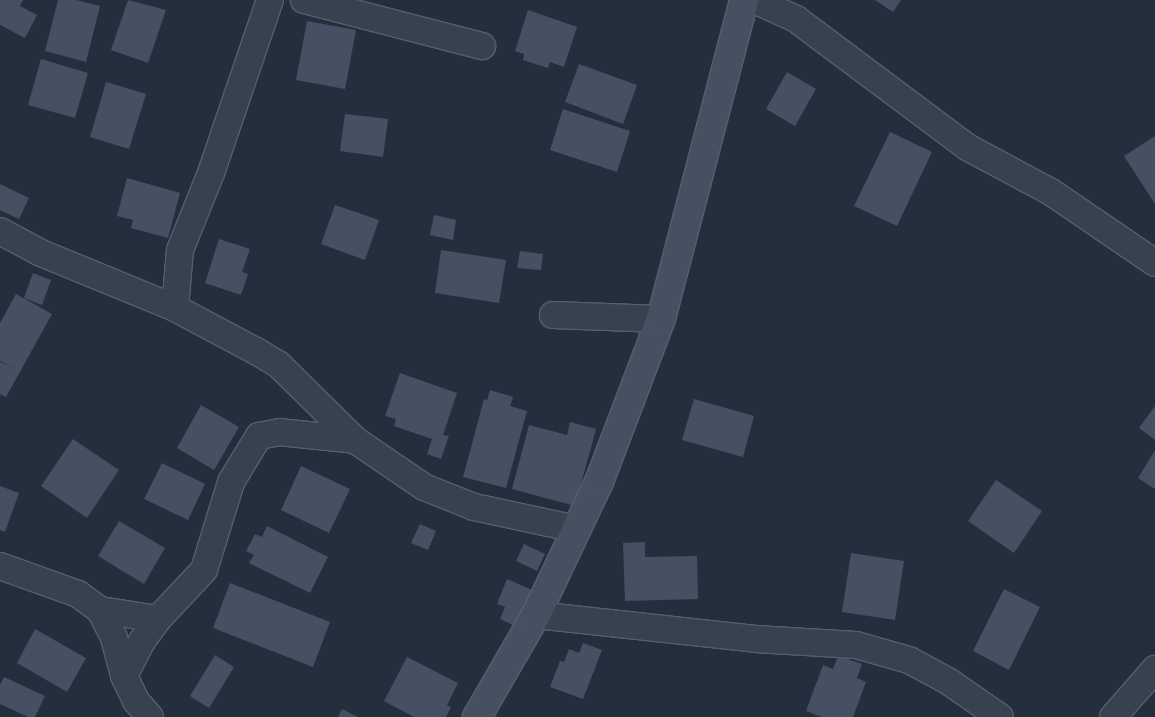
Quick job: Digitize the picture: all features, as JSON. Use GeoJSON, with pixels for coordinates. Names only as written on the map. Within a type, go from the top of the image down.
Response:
{"type":"FeatureCollection","features":[{"type":"Feature","properties":{"kind":"street"},"geometry":{"type":"LineString","coordinates":[[175,308],[180,250],[211,173],[270,0]]}},
{"type":"Feature","properties":{"kind":"street"},"geometry":{"type":"LineString","coordinates":[[304,0],[482,46]]}},
{"type":"Feature","properties":{"kind":"street"},"geometry":{"type":"LineString","coordinates":[[477,717],[536,615],[599,482],[661,318],[744,0]]}},
{"type":"Feature","properties":{"kind":"street"},"geometry":{"type":"LineString","coordinates":[[754,0],[796,19],[967,146],[1051,192],[1155,263]]}},
{"type":"Feature","properties":{"kind":"street"},"geometry":{"type":"LineString","coordinates":[[0,231],[41,253],[175,308],[278,364],[355,440],[432,490],[474,507],[577,529]]}},
{"type":"Feature","properties":{"kind":"street"},"geometry":{"type":"LineString","coordinates":[[553,315],[661,318]]}},
{"type":"Feature","properties":{"kind":"street"},"geometry":{"type":"LineString","coordinates":[[124,676],[158,619],[204,570],[231,482],[259,436],[280,432],[355,440]]}},
{"type":"Feature","properties":{"kind":"street"},"geometry":{"type":"LineString","coordinates":[[0,566],[78,594],[100,610],[136,618],[158,619]]}},
{"type":"Feature","properties":{"kind":"street"},"geometry":{"type":"LineString","coordinates":[[100,610],[114,638],[124,676],[136,701],[150,717]]}},
{"type":"Feature","properties":{"kind":"street"},"geometry":{"type":"LineString","coordinates":[[536,615],[756,639],[856,645],[908,660],[948,681],[1000,717]]}},
{"type":"Feature","properties":{"kind":"street"},"geometry":{"type":"LineString","coordinates":[[1113,717],[1155,669]]}},
{"type":"Feature","properties":{"kind":"building"},"geometry":{"type":"Polygon","coordinates":[[[0,0],[23,0],[20,6],[37,15],[25,38],[0,25],[0,0]]]}},
{"type":"Feature","properties":{"kind":"building"},"geometry":{"type":"Polygon","coordinates":[[[58,0],[76,0],[100,6],[86,62],[45,51],[58,0]]]}},
{"type":"Feature","properties":{"kind":"building"},"geometry":{"type":"Polygon","coordinates":[[[128,0],[166,10],[148,63],[111,50],[128,0]]]}},
{"type":"Feature","properties":{"kind":"building"},"geometry":{"type":"Polygon","coordinates":[[[875,0],[901,0],[893,12],[875,0]]]}},
{"type":"Feature","properties":{"kind":"building"},"geometry":{"type":"Polygon","coordinates":[[[528,10],[577,27],[564,67],[550,62],[548,68],[523,60],[524,54],[515,51],[528,10]]]}},
{"type":"Feature","properties":{"kind":"building"},"geometry":{"type":"Polygon","coordinates":[[[307,21],[356,30],[345,89],[296,80],[307,21]]]}},
{"type":"Feature","properties":{"kind":"building"},"geometry":{"type":"Polygon","coordinates":[[[41,59],[88,73],[75,118],[28,105],[41,59]]]}},
{"type":"Feature","properties":{"kind":"building"},"geometry":{"type":"Polygon","coordinates":[[[579,64],[637,85],[623,124],[565,102],[579,64]]]}},
{"type":"Feature","properties":{"kind":"building"},"geometry":{"type":"Polygon","coordinates":[[[787,72],[816,89],[795,126],[766,109],[787,72]]]}},
{"type":"Feature","properties":{"kind":"building"},"geometry":{"type":"Polygon","coordinates":[[[106,82],[146,94],[129,149],[90,137],[106,82]]]}},
{"type":"Feature","properties":{"kind":"building"},"geometry":{"type":"Polygon","coordinates":[[[563,109],[630,131],[617,172],[550,150],[563,109]]]}},
{"type":"Feature","properties":{"kind":"building"},"geometry":{"type":"Polygon","coordinates":[[[345,114],[388,119],[383,157],[340,151],[345,114]]]}},
{"type":"Feature","properties":{"kind":"building"},"geometry":{"type":"Polygon","coordinates":[[[890,132],[932,152],[897,226],[854,206],[890,132]]]}},
{"type":"Feature","properties":{"kind":"building"},"geometry":{"type":"Polygon","coordinates":[[[1155,136],[1155,204],[1124,156],[1155,136]]]}},
{"type":"Feature","properties":{"kind":"building"},"geometry":{"type":"Polygon","coordinates":[[[127,178],[180,193],[168,238],[131,228],[133,220],[117,216],[127,178]]]}},
{"type":"Feature","properties":{"kind":"building"},"geometry":{"type":"Polygon","coordinates":[[[0,184],[29,198],[19,219],[0,210],[0,184]]]}},
{"type":"Feature","properties":{"kind":"building"},"geometry":{"type":"Polygon","coordinates":[[[335,205],[379,220],[365,260],[321,244],[335,205]]]}},
{"type":"Feature","properties":{"kind":"building"},"geometry":{"type":"Polygon","coordinates":[[[434,215],[456,220],[453,240],[430,235],[434,215]]]}},
{"type":"Feature","properties":{"kind":"building"},"geometry":{"type":"Polygon","coordinates":[[[219,239],[250,249],[242,272],[248,274],[241,295],[205,283],[219,239]]]}},
{"type":"Feature","properties":{"kind":"building"},"geometry":{"type":"Polygon","coordinates":[[[441,250],[506,260],[499,303],[435,293],[441,250]]]}},
{"type":"Feature","properties":{"kind":"building"},"geometry":{"type":"Polygon","coordinates":[[[520,251],[543,254],[541,270],[517,268],[520,251]]]}},
{"type":"Feature","properties":{"kind":"building"},"geometry":{"type":"Polygon","coordinates":[[[33,273],[51,280],[42,305],[24,298],[33,273]]]}},
{"type":"Feature","properties":{"kind":"building"},"geometry":{"type":"Polygon","coordinates":[[[16,294],[52,314],[6,397],[0,394],[0,362],[14,368],[0,361],[0,323],[16,294]]]}},
{"type":"Feature","properties":{"kind":"building"},"geometry":{"type":"Polygon","coordinates":[[[400,373],[457,393],[443,435],[449,436],[441,459],[427,454],[432,439],[394,426],[396,419],[385,416],[400,373]]]}},
{"type":"Feature","properties":{"kind":"building"},"geometry":{"type":"Polygon","coordinates":[[[490,390],[513,397],[510,406],[527,411],[506,488],[463,477],[484,399],[487,400],[490,390]]]}},
{"type":"Feature","properties":{"kind":"building"},"geometry":{"type":"Polygon","coordinates":[[[694,399],[754,416],[743,457],[682,440],[694,399]]]}},
{"type":"Feature","properties":{"kind":"building"},"geometry":{"type":"Polygon","coordinates":[[[201,405],[239,427],[214,470],[177,448],[201,405]]]}},
{"type":"Feature","properties":{"kind":"building"},"geometry":{"type":"Polygon","coordinates":[[[1155,406],[1155,440],[1139,428],[1155,406]]]}},
{"type":"Feature","properties":{"kind":"building"},"geometry":{"type":"Polygon","coordinates":[[[570,422],[596,429],[575,506],[512,489],[529,425],[567,435],[570,422]]]}},
{"type":"Feature","properties":{"kind":"building"},"geometry":{"type":"Polygon","coordinates":[[[73,439],[119,470],[87,518],[41,486],[73,439]]]}},
{"type":"Feature","properties":{"kind":"building"},"geometry":{"type":"Polygon","coordinates":[[[1155,450],[1155,489],[1138,478],[1155,450]]]}},
{"type":"Feature","properties":{"kind":"building"},"geometry":{"type":"Polygon","coordinates":[[[162,463],[205,484],[188,520],[144,499],[162,463]]]}},
{"type":"Feature","properties":{"kind":"building"},"geometry":{"type":"Polygon","coordinates":[[[301,466],[350,489],[329,533],[281,510],[301,466]]]}},
{"type":"Feature","properties":{"kind":"building"},"geometry":{"type":"Polygon","coordinates":[[[996,480],[1042,511],[1014,553],[968,521],[996,480]]]}},
{"type":"Feature","properties":{"kind":"building"},"geometry":{"type":"Polygon","coordinates":[[[0,486],[19,493],[5,532],[0,530],[0,486]]]}},
{"type":"Feature","properties":{"kind":"building"},"geometry":{"type":"Polygon","coordinates":[[[119,521],[165,548],[144,584],[98,556],[119,521]]]}},
{"type":"Feature","properties":{"kind":"building"},"geometry":{"type":"Polygon","coordinates":[[[420,524],[436,531],[428,550],[411,543],[420,524]]]}},
{"type":"Feature","properties":{"kind":"building"},"geometry":{"type":"Polygon","coordinates":[[[267,526],[328,557],[310,593],[249,563],[254,555],[246,551],[255,534],[262,537],[267,526]]]}},
{"type":"Feature","properties":{"kind":"building"},"geometry":{"type":"Polygon","coordinates":[[[645,542],[645,557],[697,556],[698,599],[625,601],[623,543],[645,542]]]}},
{"type":"Feature","properties":{"kind":"building"},"geometry":{"type":"Polygon","coordinates":[[[524,544],[545,554],[537,571],[516,561],[524,544]]]}},
{"type":"Feature","properties":{"kind":"building"},"geometry":{"type":"Polygon","coordinates":[[[851,553],[904,561],[895,620],[842,612],[851,553]]]}},
{"type":"Feature","properties":{"kind":"building"},"geometry":{"type":"Polygon","coordinates":[[[507,579],[532,590],[517,627],[500,619],[505,607],[497,604],[507,579]]]}},
{"type":"Feature","properties":{"kind":"building"},"geometry":{"type":"Polygon","coordinates":[[[230,583],[330,622],[313,667],[213,628],[230,583]]]}},
{"type":"Feature","properties":{"kind":"building"},"geometry":{"type":"Polygon","coordinates":[[[1004,589],[1040,607],[1009,670],[973,651],[1004,589]]]}},
{"type":"Feature","properties":{"kind":"building"},"geometry":{"type":"Polygon","coordinates":[[[35,629],[86,658],[67,692],[17,663],[35,629]]]}},
{"type":"Feature","properties":{"kind":"building"},"geometry":{"type":"Polygon","coordinates":[[[583,643],[602,650],[583,699],[550,687],[560,661],[564,662],[569,649],[579,653],[583,643]]]}},
{"type":"Feature","properties":{"kind":"building"},"geometry":{"type":"Polygon","coordinates":[[[215,655],[234,667],[209,708],[190,696],[215,655]]]}},
{"type":"Feature","properties":{"kind":"building"},"geometry":{"type":"Polygon","coordinates":[[[838,656],[862,664],[857,678],[866,682],[853,717],[822,717],[806,711],[823,665],[833,669],[838,656]]]}},
{"type":"Feature","properties":{"kind":"building"},"geometry":{"type":"Polygon","coordinates":[[[407,657],[458,683],[447,705],[451,707],[446,717],[414,717],[384,701],[407,657]]]}},
{"type":"Feature","properties":{"kind":"building"},"geometry":{"type":"Polygon","coordinates":[[[4,677],[45,696],[35,717],[28,717],[0,704],[0,685],[4,677]]]}},
{"type":"Feature","properties":{"kind":"building"},"geometry":{"type":"Polygon","coordinates":[[[342,709],[358,717],[338,717],[342,709]]]}}]}
